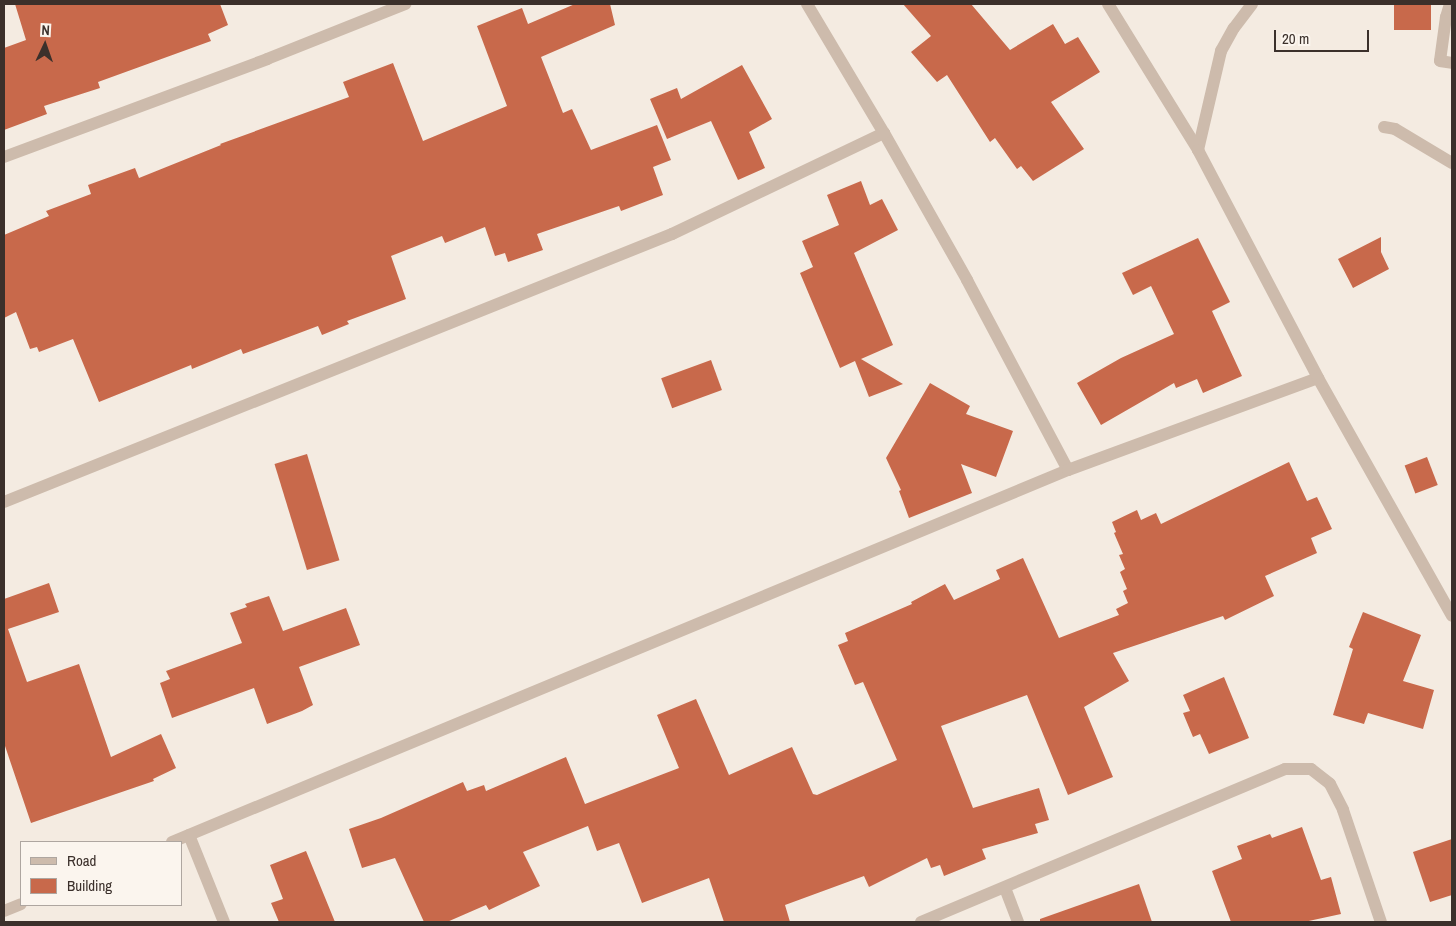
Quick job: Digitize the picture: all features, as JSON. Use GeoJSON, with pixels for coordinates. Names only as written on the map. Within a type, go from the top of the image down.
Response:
{"type":"FeatureCollection","features":[{"type":"Feature","properties":{"kind":"street"},"geometry":{"type":"LineString","coordinates":[[4,158],[267,59],[405,4]]}},
{"type":"Feature","properties":{"kind":"street"},"geometry":{"type":"LineString","coordinates":[[807,4],[884,133],[967,280],[1068,470]]}},
{"type":"Feature","properties":{"kind":"street"},"geometry":{"type":"LineString","coordinates":[[1108,4],[1198,150],[1318,378],[1452,616]]}},
{"type":"Feature","properties":{"kind":"street"},"geometry":{"type":"LineString","coordinates":[[1198,150],[1221,51],[1234,28],[1252,4]]}},
{"type":"Feature","properties":{"kind":"street"},"geometry":{"type":"LineString","coordinates":[[1450,4],[1446,17],[1440,61],[1452,63]]}},
{"type":"Feature","properties":{"kind":"street"},"geometry":{"type":"LineString","coordinates":[[1384,127],[1395,129],[1452,163]]}},
{"type":"Feature","properties":{"kind":"street"},"geometry":{"type":"LineString","coordinates":[[4,502],[672,234],[884,133]]}},
{"type":"Feature","properties":{"kind":"street"},"geometry":{"type":"LineString","coordinates":[[174,841],[1068,470],[1318,378]]}},
{"type":"Feature","properties":{"kind":"street"},"geometry":{"type":"LineString","coordinates":[[921,922],[1285,769],[1311,769],[1330,784],[1343,810],[1381,922]]}},
{"type":"Feature","properties":{"kind":"street"},"geometry":{"type":"LineString","coordinates":[[189,835],[224,922]]}},
{"type":"Feature","properties":{"kind":"street"},"geometry":{"type":"LineString","coordinates":[[1005,888],[1018,922]]}},
{"type":"Feature","properties":{"kind":"street"},"geometry":{"type":"LineString","coordinates":[[4,911],[20,904]]}},
{"type":"Feature","properties":{"kind":"building"},"geometry":{"type":"Polygon","coordinates":[[[15,4],[220,4],[228,25],[208,34],[211,41],[98,82],[100,88],[44,106],[47,114],[4,130],[4,48],[26,40],[15,4]]]}},
{"type":"Feature","properties":{"kind":"building"},"geometry":{"type":"Polygon","coordinates":[[[575,4],[610,4],[615,25],[541,57],[563,113],[572,109],[591,150],[657,125],[671,160],[653,167],[663,195],[621,211],[619,206],[537,234],[543,250],[508,262],[505,253],[495,256],[485,227],[445,243],[442,236],[391,256],[406,299],[347,321],[349,324],[322,335],[318,326],[243,354],[241,349],[192,369],[191,365],[99,402],[73,339],[39,352],[37,347],[30,349],[16,312],[4,318],[4,235],[49,216],[46,211],[91,194],[88,185],[135,168],[139,178],[220,144],[349,97],[343,82],[393,63],[423,141],[507,106],[477,26],[522,8],[528,24],[575,4]]]}},
{"type":"Feature","properties":{"kind":"building"},"geometry":{"type":"Polygon","coordinates":[[[903,4],[971,4],[1010,50],[1053,24],[1065,44],[1078,37],[1100,72],[1051,102],[1084,149],[1033,181],[1021,166],[1017,169],[995,138],[990,142],[947,75],[937,82],[911,52],[931,36],[903,4]]]}},
{"type":"Feature","properties":{"kind":"building"},"geometry":{"type":"Polygon","coordinates":[[[1394,4],[1431,4],[1431,30],[1394,30],[1394,4]]]}},
{"type":"Feature","properties":{"kind":"building"},"geometry":{"type":"Polygon","coordinates":[[[742,65],[772,119],[749,132],[765,168],[738,180],[711,121],[667,139],[650,99],[677,88],[681,99],[742,65]]]}},
{"type":"Feature","properties":{"kind":"building"},"geometry":{"type":"Polygon","coordinates":[[[861,181],[870,205],[882,199],[898,230],[854,253],[893,345],[861,359],[903,384],[869,397],[855,361],[840,368],[800,273],[813,267],[802,241],[839,225],[827,195],[861,181]]]}},
{"type":"Feature","properties":{"kind":"building"},"geometry":{"type":"Polygon","coordinates":[[[1381,237],[1381,252],[1389,269],[1353,288],[1338,259],[1381,237]]]}},
{"type":"Feature","properties":{"kind":"building"},"geometry":{"type":"Polygon","coordinates":[[[1198,238],[1230,302],[1212,311],[1242,376],[1203,393],[1197,379],[1176,388],[1174,383],[1101,425],[1077,383],[1121,358],[1174,334],[1151,286],[1133,295],[1122,273],[1198,238]]]}},
{"type":"Feature","properties":{"kind":"building"},"geometry":{"type":"Polygon","coordinates":[[[711,360],[722,390],[672,408],[661,378],[711,360]]]}},
{"type":"Feature","properties":{"kind":"building"},"geometry":{"type":"Polygon","coordinates":[[[930,383],[970,406],[966,414],[1013,431],[996,477],[961,464],[972,493],[909,518],[899,491],[901,490],[886,458],[930,383]]]}},
{"type":"Feature","properties":{"kind":"building"},"geometry":{"type":"Polygon","coordinates":[[[307,454],[339,560],[307,570],[274,464],[307,454]]]}},
{"type":"Feature","properties":{"kind":"building"},"geometry":{"type":"Polygon","coordinates":[[[1427,457],[1438,485],[1415,494],[1405,466],[1427,457]]]}},
{"type":"Feature","properties":{"kind":"building"},"geometry":{"type":"Polygon","coordinates":[[[1289,462],[1307,501],[1317,497],[1332,529],[1311,538],[1317,553],[1265,576],[1274,596],[1225,620],[1223,616],[1113,653],[1129,681],[1084,707],[1113,777],[1068,795],[1027,695],[941,726],[973,808],[1039,788],[1049,820],[1035,824],[1038,833],[982,849],[986,859],[944,876],[940,865],[931,868],[927,858],[869,887],[864,876],[785,905],[790,922],[724,922],[709,878],[642,903],[619,843],[597,851],[588,826],[523,852],[540,886],[489,910],[486,905],[447,922],[424,922],[395,858],[362,868],[349,829],[381,818],[463,782],[467,791],[484,785],[486,791],[566,757],[585,804],[679,768],[657,715],[696,699],[729,775],[792,747],[813,794],[817,795],[897,760],[863,682],[855,685],[838,645],[848,641],[845,633],[912,604],[911,602],[945,584],[954,600],[1000,579],[996,570],[1023,558],[1059,638],[1119,615],[1116,609],[1128,603],[1123,591],[1127,589],[1120,572],[1125,569],[1119,555],[1123,554],[1114,533],[1116,532],[1112,522],[1137,510],[1141,520],[1156,513],[1161,524],[1289,462]]]}},
{"type":"Feature","properties":{"kind":"building"},"geometry":{"type":"Polygon","coordinates":[[[49,583],[59,612],[8,629],[27,682],[79,664],[111,757],[161,734],[176,768],[153,779],[154,781],[31,823],[4,743],[4,599],[49,583]]]}},
{"type":"Feature","properties":{"kind":"building"},"geometry":{"type":"Polygon","coordinates":[[[269,596],[283,631],[346,608],[360,645],[299,667],[313,705],[302,711],[267,724],[254,688],[172,718],[160,683],[170,679],[166,671],[242,643],[230,613],[247,607],[245,604],[269,596]]]}},
{"type":"Feature","properties":{"kind":"building"},"geometry":{"type":"Polygon","coordinates":[[[1363,612],[1421,635],[1403,681],[1434,690],[1423,729],[1368,713],[1364,724],[1333,715],[1353,649],[1349,647],[1363,612]]]}},
{"type":"Feature","properties":{"kind":"building"},"geometry":{"type":"Polygon","coordinates":[[[1224,677],[1249,738],[1209,754],[1200,734],[1193,737],[1183,713],[1190,711],[1183,695],[1224,677]]]}},
{"type":"Feature","properties":{"kind":"building"},"geometry":{"type":"Polygon","coordinates":[[[1302,827],[1321,880],[1331,877],[1341,914],[1304,922],[1231,922],[1212,871],[1242,859],[1237,846],[1270,834],[1272,838],[1302,827]]]}},
{"type":"Feature","properties":{"kind":"building"},"geometry":{"type":"Polygon","coordinates":[[[1452,839],[1452,895],[1430,902],[1413,852],[1452,839]]]}},
{"type":"Feature","properties":{"kind":"building"},"geometry":{"type":"Polygon","coordinates":[[[306,851],[335,922],[279,922],[271,903],[283,899],[270,865],[306,851]]]}},
{"type":"Feature","properties":{"kind":"building"},"geometry":{"type":"Polygon","coordinates":[[[1139,884],[1152,922],[1040,922],[1040,919],[1139,884]]]}}]}
